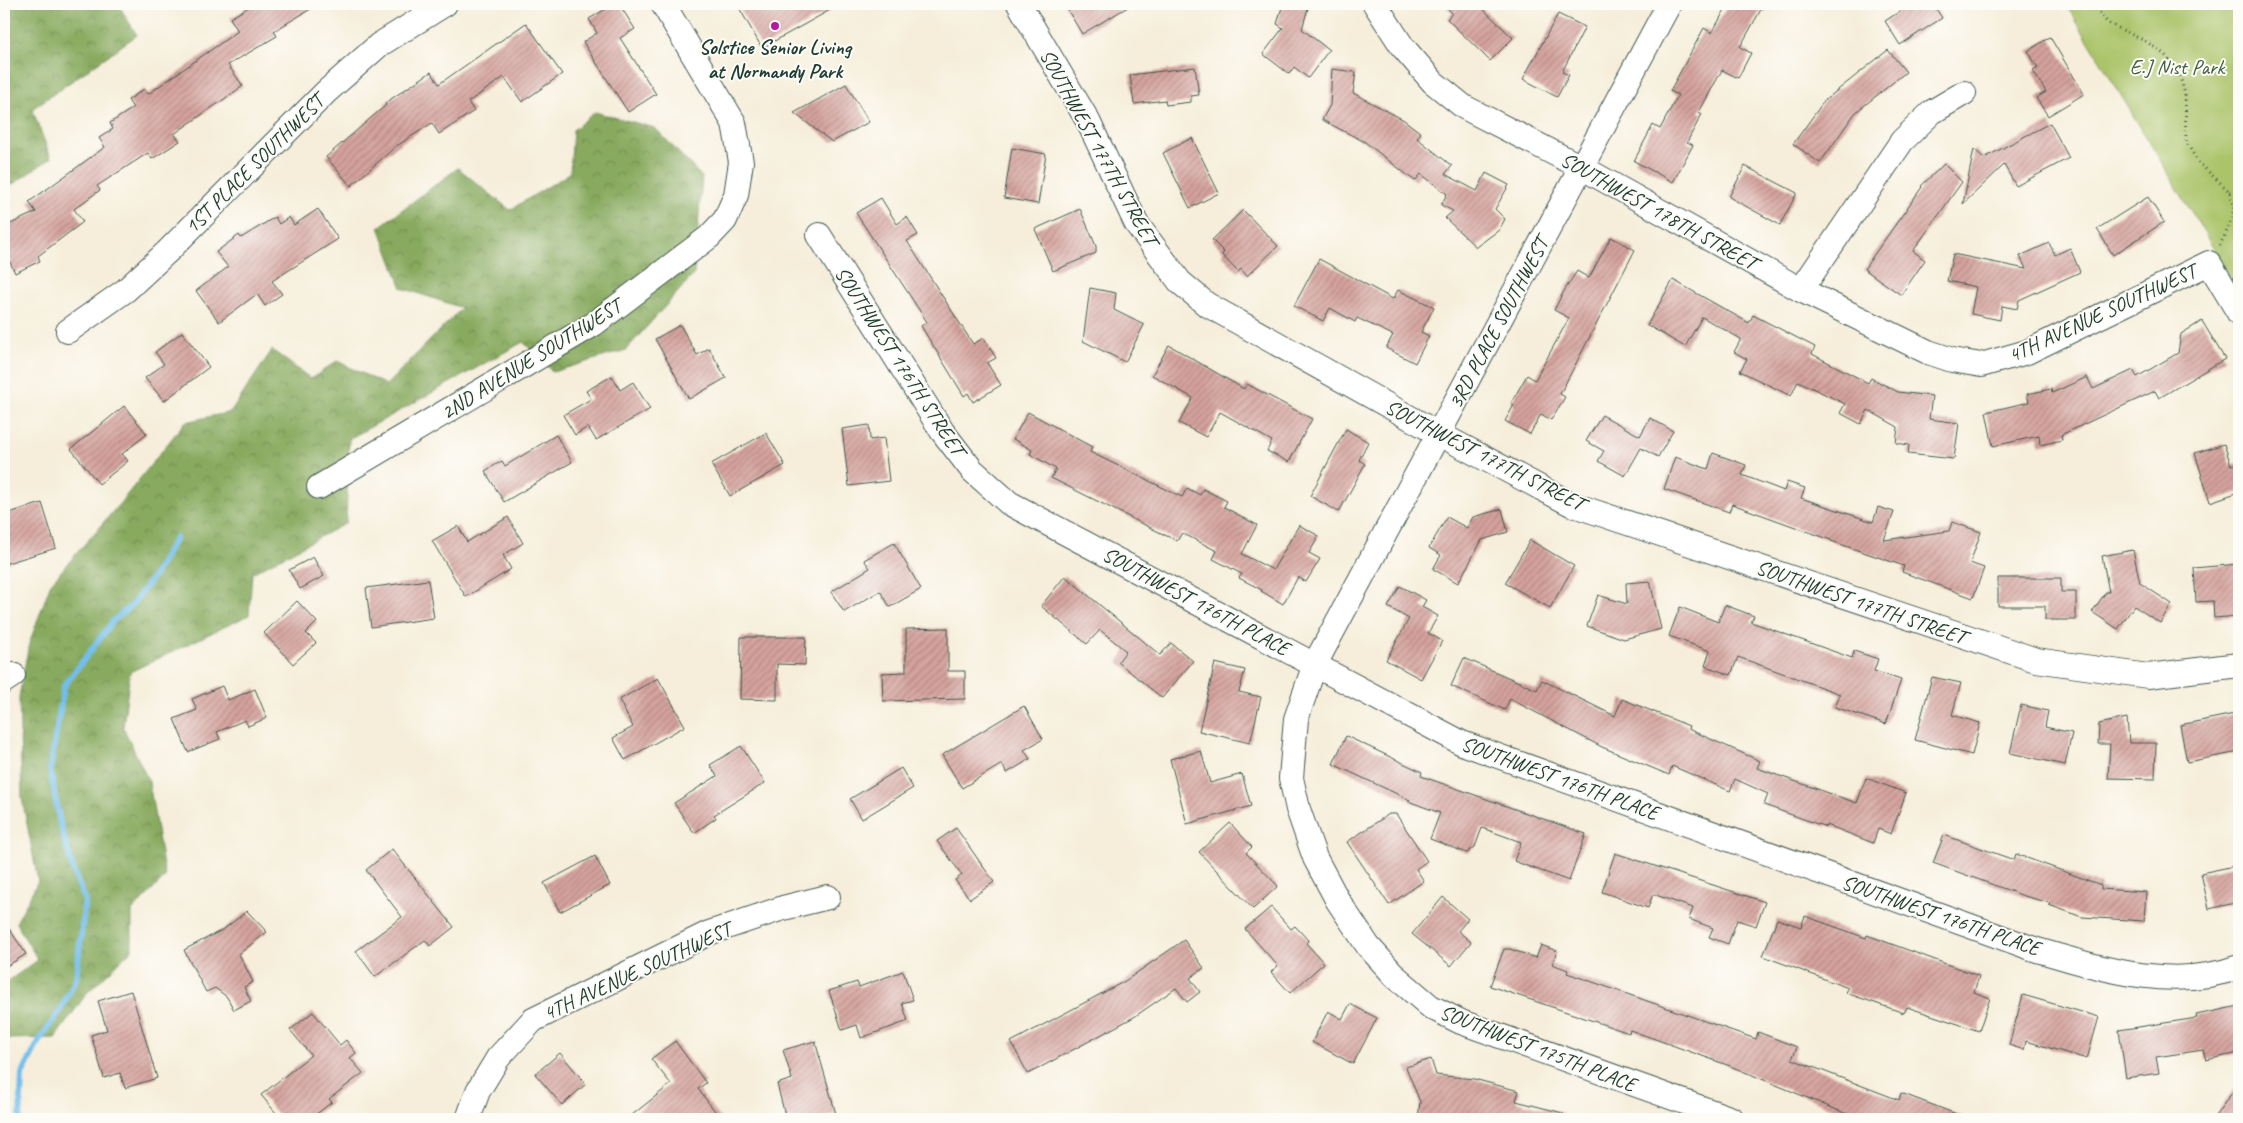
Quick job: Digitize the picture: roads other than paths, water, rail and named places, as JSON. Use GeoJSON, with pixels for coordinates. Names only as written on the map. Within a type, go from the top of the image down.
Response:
{"type":"FeatureCollection","features":[{"type":"Feature","properties":{"kind":"street","name":"1ST PLACE SOUTHWEST"},"geometry":{"type":"LineString","coordinates":[[68,331],[126,290],[168,251],[326,92],[380,45],[446,4]]}},
{"type":"Feature","properties":{"kind":"street","name":"2ND AVENUE SOUTHWEST"},"geometry":{"type":"LineString","coordinates":[[318,487],[594,324],[709,238],[725,220],[736,195],[741,162],[734,124],[663,4]]}},
{"type":"Feature","properties":{"kind":"street","name":"SOUTHWEST 177TH STREET"},"geometry":{"type":"LineString","coordinates":[[1019,4],[1088,121],[1136,224],[1180,282],[1206,304],[1439,434],[1572,504],[2036,660],[2148,676],[2239,665]]}},
{"type":"Feature","properties":{"kind":"street","name":"SOUTHWEST 178TH STREET"},"geometry":{"type":"LineString","coordinates":[[1375,4],[1402,46],[1433,82],[1464,107],[1581,167],[1802,290],[1928,352],[1952,360],[1981,365]]}},
{"type":"Feature","properties":{"kind":"street","name":"3RD PLACE SOUTHWEST"},"geometry":{"type":"LineString","coordinates":[[1315,664],[1669,4]]}},
{"type":"Feature","properties":{"kind":"street"},"geometry":{"type":"LineString","coordinates":[[1802,290],[1902,141],[1932,112],[1964,92]]}},
{"type":"Feature","properties":{"kind":"street","name":"SOUTHWEST 176TH STREET"},"geometry":{"type":"LineString","coordinates":[[819,235],[942,431],[972,470],[1009,503]]}},
{"type":"Feature","properties":{"kind":"street","name":"4TH AVENUE SOUTHWEST"},"geometry":{"type":"LineString","coordinates":[[1981,365],[2027,352],[2213,269],[2239,313]]}},
{"type":"Feature","properties":{"kind":"street","name":"SOUTHWEST 176TH PLACE"},"geometry":{"type":"LineString","coordinates":[[1009,503],[1462,743],[2034,949],[2094,966],[2143,976],[2191,978],[2239,967]]}},
{"type":"Feature","properties":{"kind":"street","name":"SOUTHWEST 175TH PLACE"},"geometry":{"type":"LineString","coordinates":[[1315,664],[1296,718],[1291,778],[1298,809],[1315,858],[1338,901],[1368,946],[1396,977],[1430,1007],[1461,1022],[1732,1119]]}},
{"type":"Feature","properties":{"kind":"street","name":"4TH AVENUE SOUTHWEST"},"geometry":{"type":"LineString","coordinates":[[468,1119],[478,1091],[498,1058],[533,1020],[709,933],[783,908],[828,897]]}},
{"type":"Feature","properties":{"kind":"waterway"},"geometry":{"type":"LineString","coordinates":[[20,1119],[22,1075],[39,1041],[60,1011],[76,979],[85,900],[73,870],[60,823],[50,769],[64,686],[113,621],[132,605],[155,574],[176,537]]}},
{"type":"Feature","properties":{"kind":"place","name":"Solstice Senior Living at Normandy Park"},"geometry":{"type":"Point","coordinates":[775,26]}},
{"type":"Feature","properties":{"kind":"park label","name":"E.J Nist Park"},"geometry":{"type":"Point","coordinates":[2177,67]}}]}
